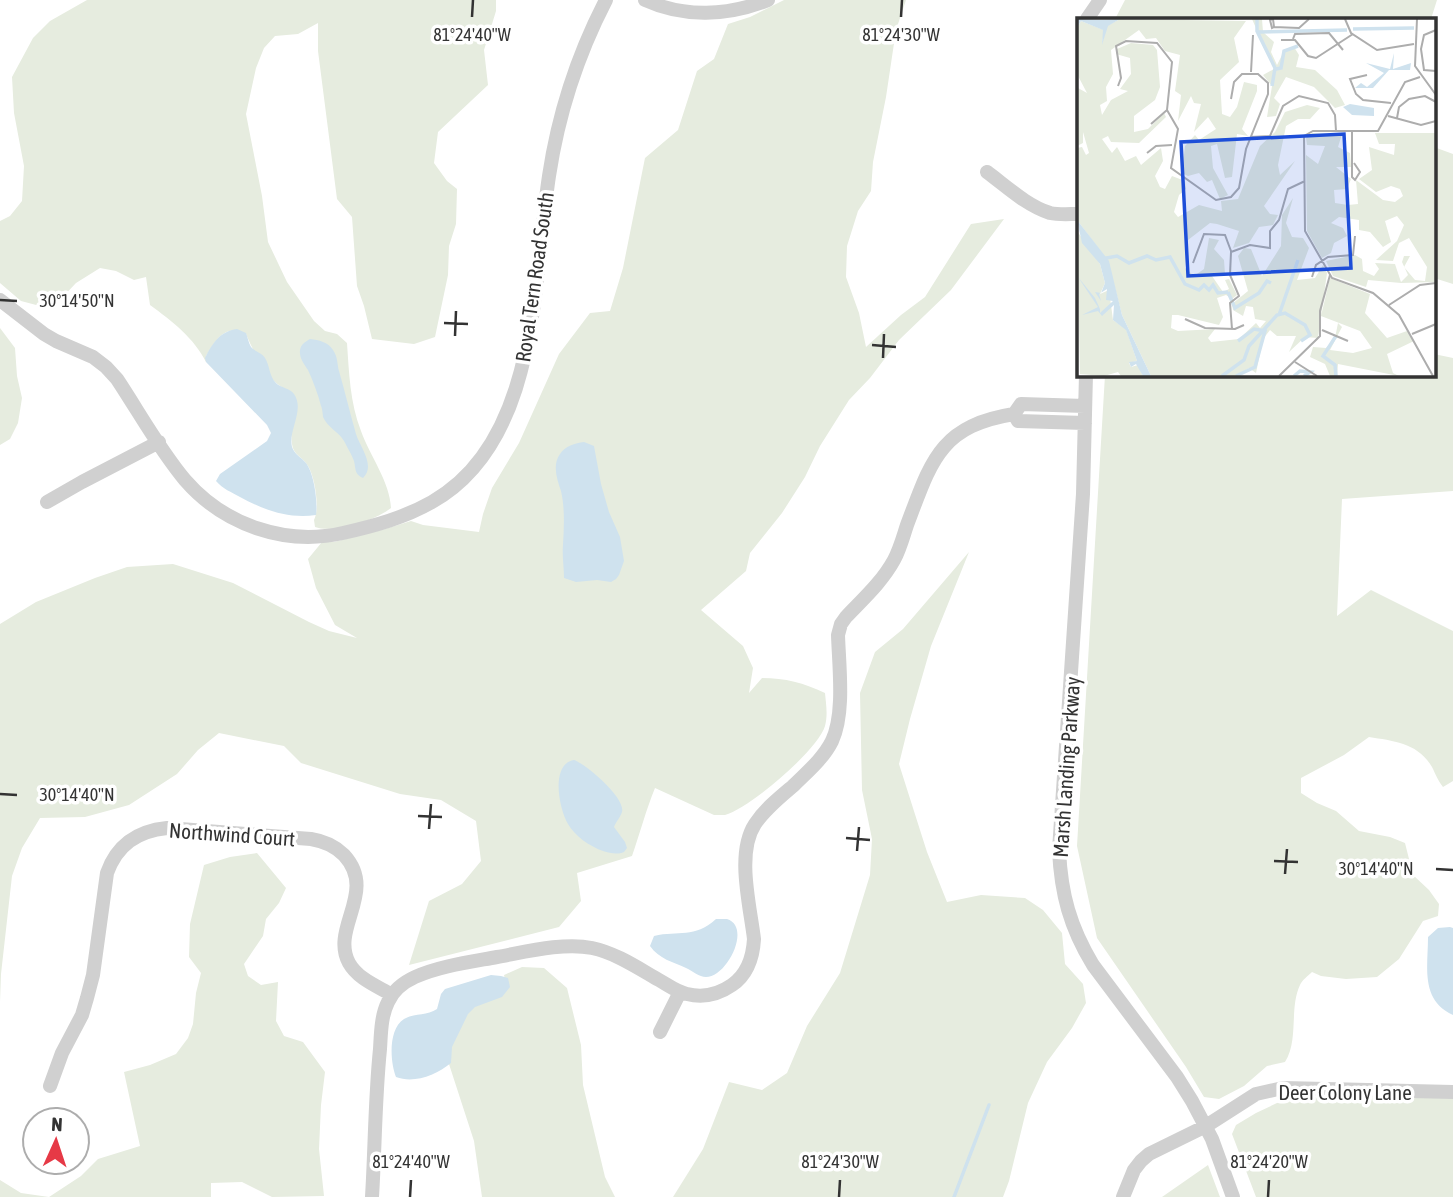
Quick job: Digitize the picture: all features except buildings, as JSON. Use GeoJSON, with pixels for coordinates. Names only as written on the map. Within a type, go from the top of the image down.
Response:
{"type":"FeatureCollection","features":[{"type":"Feature","properties":{"kind":"street","name":"Royal Tern Road South"},"geometry":{"type":"LineString","coordinates":[[0,300],[44,334],[93,357],[106,367],[187,482],[218,509],[249,526],[283,535],[330,536],[390,522],[413,512],[435,501],[469,475],[495,438],[505,418],[522,365],[533,313],[543,217],[557,136],[568,94],[606,0]]}},
{"type":"Feature","properties":{"kind":"street"},"geometry":{"type":"LineString","coordinates":[[645,0],[688,12],[711,13],[734,10],[768,0]]}},
{"type":"Feature","properties":{"kind":"street"},"geometry":{"type":"LineString","coordinates":[[1088,18],[1100,0]]}},
{"type":"Feature","properties":{"kind":"street"},"geometry":{"type":"LineString","coordinates":[[987,172],[1041,209],[1059,215],[1077,214]]}},
{"type":"Feature","properties":{"kind":"street","name":"Marsh Landing Parkway"},"geometry":{"type":"LineString","coordinates":[[1086,376],[1078,589],[1059,850],[1064,900],[1083,948],[1093,965],[1192,1101],[1206,1126],[1233,1197]]}},
{"type":"Feature","properties":{"kind":"street"},"geometry":{"type":"LineString","coordinates":[[372,1197],[383,1015],[392,995],[405,982],[460,964],[563,947],[586,947],[608,953],[680,992],[696,996],[719,993],[746,972],[754,952],[745,867],[750,832],[763,813],[810,769],[831,742],[839,711],[838,635],[841,624],[885,574],[895,558],[925,479],[940,452],[963,431],[990,418],[1014,414],[1021,404],[1085,406]]}},
{"type":"Feature","properties":{"kind":"street"},"geometry":{"type":"LineString","coordinates":[[1045,422],[1046,404]]}},
{"type":"Feature","properties":{"kind":"street"},"geometry":{"type":"LineString","coordinates":[[1014,414],[1018,421],[1085,422]]}},
{"type":"Feature","properties":{"kind":"street"},"geometry":{"type":"LineString","coordinates":[[47,502],[159,442]]}},
{"type":"Feature","properties":{"kind":"street","name":"Northwind Court"},"geometry":{"type":"LineString","coordinates":[[50,1086],[88,998],[110,864],[128,842],[156,829],[311,839],[332,845],[341,851],[349,860],[357,882],[354,908],[345,934],[346,957],[356,973],[392,995]]}},
{"type":"Feature","properties":{"kind":"street"},"geometry":{"type":"LineString","coordinates":[[660,1032],[680,992]]}},
{"type":"Feature","properties":{"kind":"street","name":"Deer Colony Lane"},"geometry":{"type":"LineString","coordinates":[[1123,1197],[1134,1170],[1149,1154],[1206,1126],[1256,1094],[1283,1088],[1453,1092]]}},
{"type":"Feature","properties":{"kind":"shaded area"},"geometry":{"type":"Polygon","coordinates":[[[87,0],[496,0],[496,11],[484,50],[488,85],[438,132],[434,163],[447,181],[457,189],[456,224],[449,246],[448,275],[435,337],[414,344],[372,339],[357,286],[352,217],[337,199],[318,51],[318,23],[298,34],[275,36],[264,48],[256,68],[246,114],[268,242],[287,282],[314,321],[325,331],[337,334],[347,343],[354,410],[390,498],[391,508],[384,513],[343,527],[315,527],[317,501],[313,478],[292,444],[296,399],[271,377],[246,334],[232,331],[222,335],[206,356],[206,362],[189,338],[150,305],[146,277],[134,280],[116,271],[100,268],[76,283],[61,299],[40,306],[21,301],[0,283],[0,221],[10,216],[22,201],[24,166],[14,113],[12,77],[33,38],[50,21],[87,0]]]}},
{"type":"Feature","properties":{"kind":"shaded area"},"geometry":{"type":"Polygon","coordinates":[[[784,0],[906,0],[896,30],[873,162],[871,191],[858,211],[847,246],[846,277],[859,313],[866,347],[925,297],[971,224],[1004,219],[951,290],[899,340],[849,400],[782,513],[750,553],[746,571],[701,610],[743,646],[753,668],[749,693],[762,678],[794,682],[825,693],[825,726],[810,749],[766,790],[725,815],[714,815],[655,788],[632,856],[577,873],[581,901],[559,927],[409,965],[429,901],[462,884],[481,861],[476,821],[441,800],[400,794],[301,763],[284,746],[219,733],[198,750],[177,774],[129,805],[85,817],[40,818],[22,848],[12,876],[0,1002],[0,624],[36,602],[95,578],[127,567],[173,564],[233,583],[329,631],[357,638],[335,625],[316,588],[308,559],[322,542],[334,542],[411,521],[479,532],[492,488],[519,443],[559,354],[590,313],[610,311],[623,268],[645,158],[678,130],[697,71],[714,59],[728,24],[750,17],[784,0]]]}},
{"type":"Feature","properties":{"kind":"shaded area"},"geometry":{"type":"Polygon","coordinates":[[[1125,0],[1437,0],[1431,18],[1116,18],[1125,0]]]}},
{"type":"Feature","properties":{"kind":"shaded area"},"geometry":{"type":"Polygon","coordinates":[[[1436,148],[1453,154],[1453,284],[1436,279],[1436,148]]]}},
{"type":"Feature","properties":{"kind":"shaded area"},"geometry":{"type":"Polygon","coordinates":[[[0,328],[15,348],[22,398],[18,423],[10,439],[0,445],[0,328]]]}},
{"type":"Feature","properties":{"kind":"shaded area"},"geometry":{"type":"Polygon","coordinates":[[[1436,354],[1453,358],[1453,491],[1342,499],[1337,616],[1371,590],[1453,631],[1453,781],[1443,787],[1426,759],[1413,748],[1369,737],[1344,755],[1301,778],[1301,793],[1336,811],[1359,831],[1405,843],[1413,875],[1439,904],[1438,916],[1423,921],[1399,959],[1377,977],[1346,979],[1321,976],[1312,972],[1301,983],[1297,994],[1292,1044],[1285,1062],[1267,1066],[1244,1086],[1219,1099],[1204,1097],[1097,938],[1077,846],[1105,376],[1436,376],[1436,354]]]}},
{"type":"Feature","properties":{"kind":"shaded area"},"geometry":{"type":"Polygon","coordinates":[[[969,552],[931,646],[899,764],[927,852],[947,902],[981,895],[1025,898],[1043,910],[1062,933],[1065,964],[1083,984],[1086,1003],[1072,1028],[1047,1062],[1028,1103],[1003,1197],[673,1197],[703,1149],[729,1082],[762,1090],[787,1073],[807,1026],[840,973],[870,875],[872,839],[862,790],[860,693],[875,652],[903,629],[969,552]]]}},
{"type":"Feature","properties":{"kind":"shaded area"},"geometry":{"type":"Polygon","coordinates":[[[257,853],[286,888],[279,903],[266,919],[263,936],[244,964],[248,976],[261,985],[278,982],[276,1021],[284,1036],[303,1042],[325,1072],[319,1149],[324,1196],[272,1197],[242,1182],[211,1183],[211,1197],[49,1197],[81,1176],[91,1176],[91,1166],[98,1159],[140,1146],[124,1072],[176,1054],[188,1038],[193,1024],[201,973],[189,957],[190,924],[204,865],[257,853]]]}},
{"type":"Feature","properties":{"kind":"shaded area"},"geometry":{"type":"Polygon","coordinates":[[[522,967],[544,968],[567,988],[581,1045],[583,1085],[605,1177],[615,1197],[482,1197],[474,1141],[448,1061],[450,1041],[473,1005],[507,988],[504,975],[522,967]]]}},
{"type":"Feature","properties":{"kind":"shaded area"},"geometry":{"type":"Polygon","coordinates":[[[1453,1096],[1453,1197],[1256,1197],[1232,1134],[1236,1125],[1277,1103],[1313,1097],[1453,1096]]]}},
{"type":"Feature","properties":{"kind":"shaded area"},"geometry":{"type":"Polygon","coordinates":[[[1208,1165],[1220,1197],[1162,1197],[1208,1165]]]}},
{"type":"Feature","properties":{"kind":"shaded area"},"geometry":{"type":"Polygon","coordinates":[[[0,1180],[21,1193],[49,1197],[0,1197],[0,1180]]]}},
{"type":"Feature","properties":{"kind":"water"},"geometry":{"type":"Polygon","coordinates":[[[237,329],[246,333],[251,347],[265,358],[276,383],[292,392],[297,400],[292,447],[306,463],[311,474],[316,495],[316,515],[296,516],[267,509],[230,492],[216,481],[220,474],[267,441],[271,433],[267,425],[206,362],[205,358],[217,339],[226,332],[237,329]]]}},
{"type":"Feature","properties":{"kind":"water"},"geometry":{"type":"Polygon","coordinates":[[[310,339],[326,343],[336,355],[356,434],[368,462],[367,473],[363,478],[357,473],[344,441],[323,417],[315,388],[300,356],[301,346],[310,339]]]}},
{"type":"Feature","properties":{"kind":"water"},"geometry":{"type":"Polygon","coordinates":[[[584,442],[594,446],[609,512],[620,537],[624,561],[619,575],[611,582],[576,582],[564,578],[564,511],[556,463],[565,449],[584,442]]]}},
{"type":"Feature","properties":{"kind":"water"},"geometry":{"type":"Polygon","coordinates":[[[574,760],[612,790],[622,806],[622,812],[614,827],[625,842],[627,848],[624,852],[611,853],[593,846],[578,836],[568,824],[560,798],[559,778],[566,763],[574,760]]]}},
{"type":"Feature","properties":{"kind":"water"},"geometry":{"type":"Polygon","coordinates":[[[716,919],[727,919],[734,924],[737,941],[728,961],[714,975],[698,975],[662,957],[650,946],[654,936],[693,932],[716,919]]]}},
{"type":"Feature","properties":{"kind":"water"},"geometry":{"type":"Polygon","coordinates":[[[1438,928],[1453,928],[1453,1015],[1435,1001],[1427,971],[1428,937],[1438,928]]]}},
{"type":"Feature","properties":{"kind":"water"},"geometry":{"type":"Polygon","coordinates":[[[491,975],[508,978],[510,987],[502,997],[475,1007],[468,1014],[452,1047],[451,1063],[425,1077],[396,1077],[392,1063],[392,1046],[399,1024],[408,1017],[437,1009],[445,989],[491,975]]]}},
{"type":"Feature","properties":{"kind":"waterway"},"geometry":{"type":"LineString","coordinates":[[954,1197],[989,1105]]}}]}
